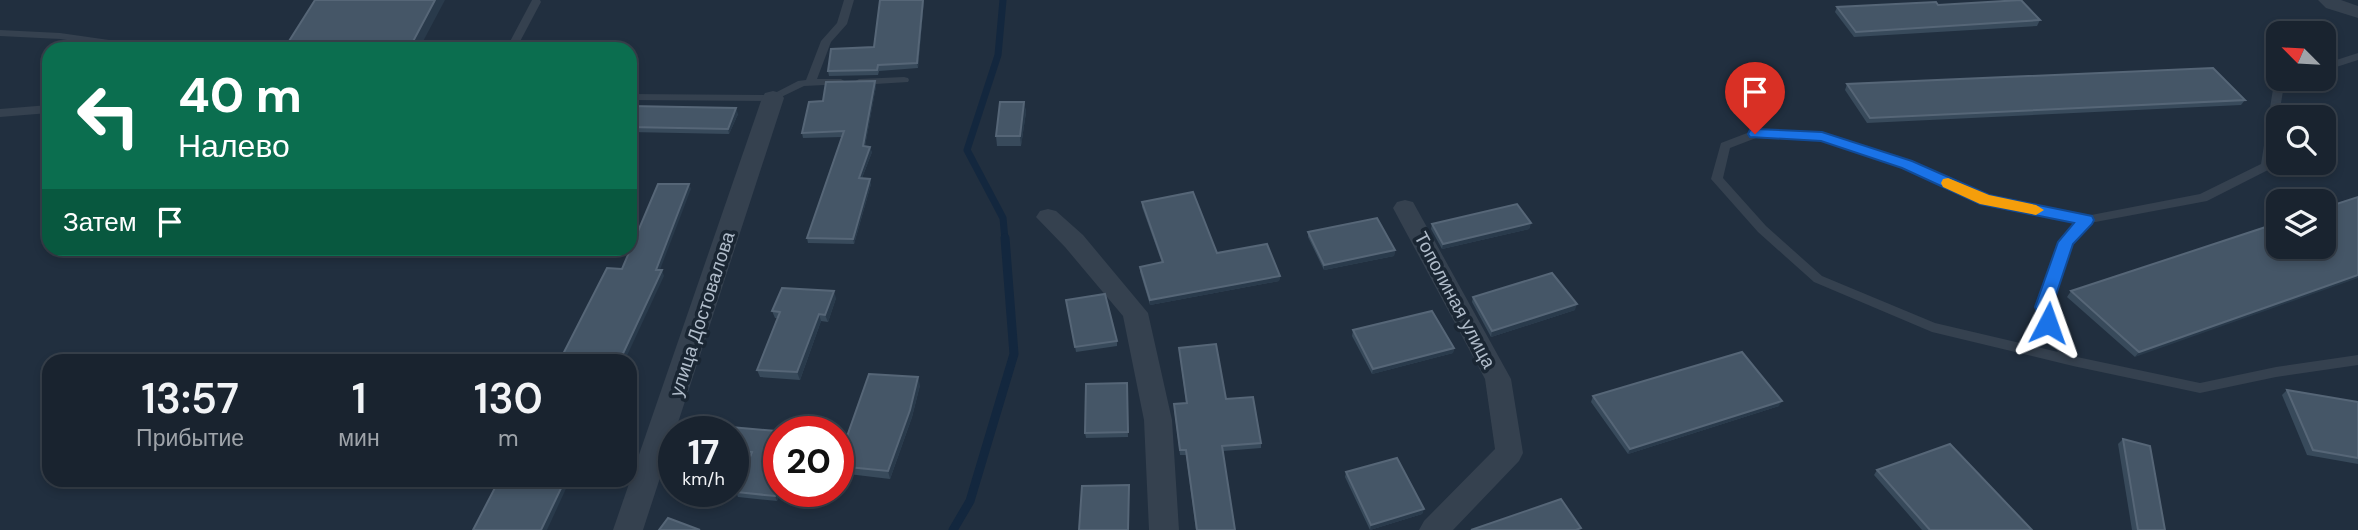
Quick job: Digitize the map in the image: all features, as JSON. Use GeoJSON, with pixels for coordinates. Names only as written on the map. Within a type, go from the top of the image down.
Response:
{"type":"FeatureCollection","features":[{"type":"Feature","properties":{"kind":"street"},"geometry":{"type":"LineString","coordinates":[[2328,0],[2333,5],[2358,12]]}},
{"type":"Feature","properties":{"kind":"street","name":"улица Достовалова"},"geometry":{"type":"LineString","coordinates":[[628,530],[774,98]]}},
{"type":"Feature","properties":{"kind":"street","name":"Тополиная улица"},"geometry":{"type":"LineString","coordinates":[[1405,208],[1498,379],[1509,453],[1434,530]]}},
{"type":"Feature","properties":{"kind":"street"},"geometry":{"type":"LineString","coordinates":[[1048,217],[1074,242],[1135,313],[1158,421],[1164,530]]}},
{"type":"Feature","properties":{"kind":"lane"},"geometry":{"type":"LineString","coordinates":[[810,83],[826,41],[842,24],[849,0]]}},
{"type":"Feature","properties":{"kind":"lane"},"geometry":{"type":"LineString","coordinates":[[515,42],[536,2]]}},
{"type":"Feature","properties":{"kind":"lane"},"geometry":{"type":"LineString","coordinates":[[0,33],[60,36],[102,42]]}},
{"type":"Feature","properties":{"kind":"lane"},"geometry":{"type":"LineString","coordinates":[[2336,64],[2358,56]]}},
{"type":"Feature","properties":{"kind":"lane"},"geometry":{"type":"LineString","coordinates":[[637,97],[774,98],[802,83],[904,80]]}},
{"type":"Feature","properties":{"kind":"lane"},"geometry":{"type":"LineString","coordinates":[[2278,91],[2266,166],[2203,198],[2086,220],[1986,200],[1907,164],[1822,137],[1755,134],[1725,146],[1717,179],[1762,229],[1818,279],[1932,327],[2200,388],[2276,372],[2358,360]]}},
{"type":"Feature","properties":{"kind":"lane"},"geometry":{"type":"LineString","coordinates":[[0,113],[42,110]]}},
{"type":"Feature","properties":{"kind":"lane"},"geometry":{"type":"LineString","coordinates":[[2073,361],[2053,338],[2044,307],[2066,242],[2086,220]]}},
{"type":"Feature","properties":{"kind":"building"},"geometry":{"type":"Polygon","coordinates":[[[315,0],[435,0],[413,42],[288,42],[315,0]]]}},
{"type":"Feature","properties":{"kind":"building"},"geometry":{"type":"Polygon","coordinates":[[[880,0],[923,0],[917,63],[878,65],[877,70],[828,71],[831,49],[874,47],[880,0]]]}},
{"type":"Feature","properties":{"kind":"building"},"geometry":{"type":"Polygon","coordinates":[[[2021,0],[2040,20],[1856,32],[1837,7],[1936,2],[1938,5],[2021,0]]]}},
{"type":"Feature","properties":{"kind":"building"},"geometry":{"type":"Polygon","coordinates":[[[2213,68],[2245,100],[1870,118],[1847,84],[2213,68]]]}},
{"type":"Feature","properties":{"kind":"building"},"geometry":{"type":"Polygon","coordinates":[[[875,81],[863,146],[870,147],[859,178],[870,179],[853,239],[807,238],[844,131],[802,133],[809,102],[823,101],[826,82],[875,81]]]}},
{"type":"Feature","properties":{"kind":"building"},"geometry":{"type":"Polygon","coordinates":[[[1000,102],[1024,102],[1020,136],[996,136],[1000,102]]]}},
{"type":"Feature","properties":{"kind":"building"},"geometry":{"type":"Polygon","coordinates":[[[637,106],[736,108],[728,129],[637,127],[637,106]]]}},
{"type":"Feature","properties":{"kind":"building"},"geometry":{"type":"Polygon","coordinates":[[[658,184],[689,184],[656,270],[662,270],[623,354],[563,354],[607,268],[622,269],[628,256],[637,256],[637,234],[658,184]]]}},
{"type":"Feature","properties":{"kind":"building"},"geometry":{"type":"Polygon","coordinates":[[[1193,192],[1217,253],[1267,244],[1280,276],[1150,300],[1140,267],[1163,262],[1142,202],[1193,192]]]}},
{"type":"Feature","properties":{"kind":"building"},"geometry":{"type":"Polygon","coordinates":[[[2358,197],[2358,275],[2139,352],[2071,291],[2266,227],[2266,259],[2336,259],[2336,204],[2358,197]]]}},
{"type":"Feature","properties":{"kind":"building"},"geometry":{"type":"Polygon","coordinates":[[[1517,204],[1531,223],[1443,244],[1432,224],[1517,204]]]}},
{"type":"Feature","properties":{"kind":"building"},"geometry":{"type":"Polygon","coordinates":[[[1377,218],[1395,250],[1324,265],[1308,232],[1377,218]]]}},
{"type":"Feature","properties":{"kind":"building"},"geometry":{"type":"Polygon","coordinates":[[[1552,273],[1577,304],[1492,331],[1473,297],[1552,273]]]}},
{"type":"Feature","properties":{"kind":"building"},"geometry":{"type":"Polygon","coordinates":[[[782,288],[834,291],[825,315],[819,314],[797,372],[757,370],[780,312],[772,311],[782,288]]]}},
{"type":"Feature","properties":{"kind":"building"},"geometry":{"type":"Polygon","coordinates":[[[1105,294],[1117,341],[1075,347],[1066,300],[1105,294]]]}},
{"type":"Feature","properties":{"kind":"building"},"geometry":{"type":"Polygon","coordinates":[[[1432,311],[1454,348],[1373,369],[1353,330],[1432,311]]]}},
{"type":"Feature","properties":{"kind":"building"},"geometry":{"type":"Polygon","coordinates":[[[1216,344],[1226,399],[1253,397],[1261,443],[1222,446],[1235,530],[1197,530],[1186,450],[1180,450],[1174,404],[1187,403],[1179,348],[1216,344]]]}},
{"type":"Feature","properties":{"kind":"building"},"geometry":{"type":"Polygon","coordinates":[[[1742,352],[1782,401],[1630,449],[1593,396],[1742,352]]]}},
{"type":"Feature","properties":{"kind":"building"},"geometry":{"type":"Polygon","coordinates":[[[869,374],[918,377],[910,410],[888,471],[854,468],[854,417],[869,374]]]}},
{"type":"Feature","properties":{"kind":"building"},"geometry":{"type":"Polygon","coordinates":[[[1127,383],[1128,432],[1085,433],[1086,384],[1127,383]]]}},
{"type":"Feature","properties":{"kind":"building"},"geometry":{"type":"Polygon","coordinates":[[[2287,390],[2358,402],[2358,458],[2313,450],[2287,390]]]}},
{"type":"Feature","properties":{"kind":"building"},"geometry":{"type":"Polygon","coordinates":[[[749,429],[763,430],[763,495],[749,493],[749,460],[752,452],[749,452],[749,429]]]}},
{"type":"Feature","properties":{"kind":"building"},"geometry":{"type":"Polygon","coordinates":[[[2123,439],[2150,446],[2165,530],[2138,530],[2123,439]]]}},
{"type":"Feature","properties":{"kind":"building"},"geometry":{"type":"Polygon","coordinates":[[[1950,444],[2032,530],[1930,530],[1877,470],[1950,444]]]}},
{"type":"Feature","properties":{"kind":"building"},"geometry":{"type":"Polygon","coordinates":[[[1397,458],[1424,509],[1371,525],[1346,472],[1397,458]]]}},
{"type":"Feature","properties":{"kind":"building"},"geometry":{"type":"Polygon","coordinates":[[[1129,485],[1128,530],[1079,530],[1082,486],[1129,485]]]}},
{"type":"Feature","properties":{"kind":"building"},"geometry":{"type":"Polygon","coordinates":[[[495,487],[562,487],[541,530],[473,530],[495,487]]]}},
{"type":"Feature","properties":{"kind":"building"},"geometry":{"type":"Polygon","coordinates":[[[1561,499],[1581,528],[1471,530],[1561,499]]]}},
{"type":"Feature","properties":{"kind":"building"},"geometry":{"type":"Polygon","coordinates":[[[668,518],[700,530],[659,530],[668,518]]]}},
{"type":"Feature","properties":{"kind":"waterway"},"geometry":{"type":"LineString","coordinates":[[1003,0],[998,55],[967,150],[1003,218],[1005,240]]}},
{"type":"Feature","properties":{"kind":"waterway"},"geometry":{"type":"LineString","coordinates":[[953,530],[970,501],[1014,354],[1005,238]]}},
{"type":"Feature","properties":{"kind":"slow traffic"},"geometry":{"type":"LineString","coordinates":[[1948,183],[1986,200],[2036,210]]}},
{"type":"Feature","properties":{"kind":"route"},"geometry":{"type":"LineString","coordinates":[[1755,134],[1822,137],[1907,164],[1986,200],[2086,220],[2066,242],[2044,307],[2048,323]]}}]}
